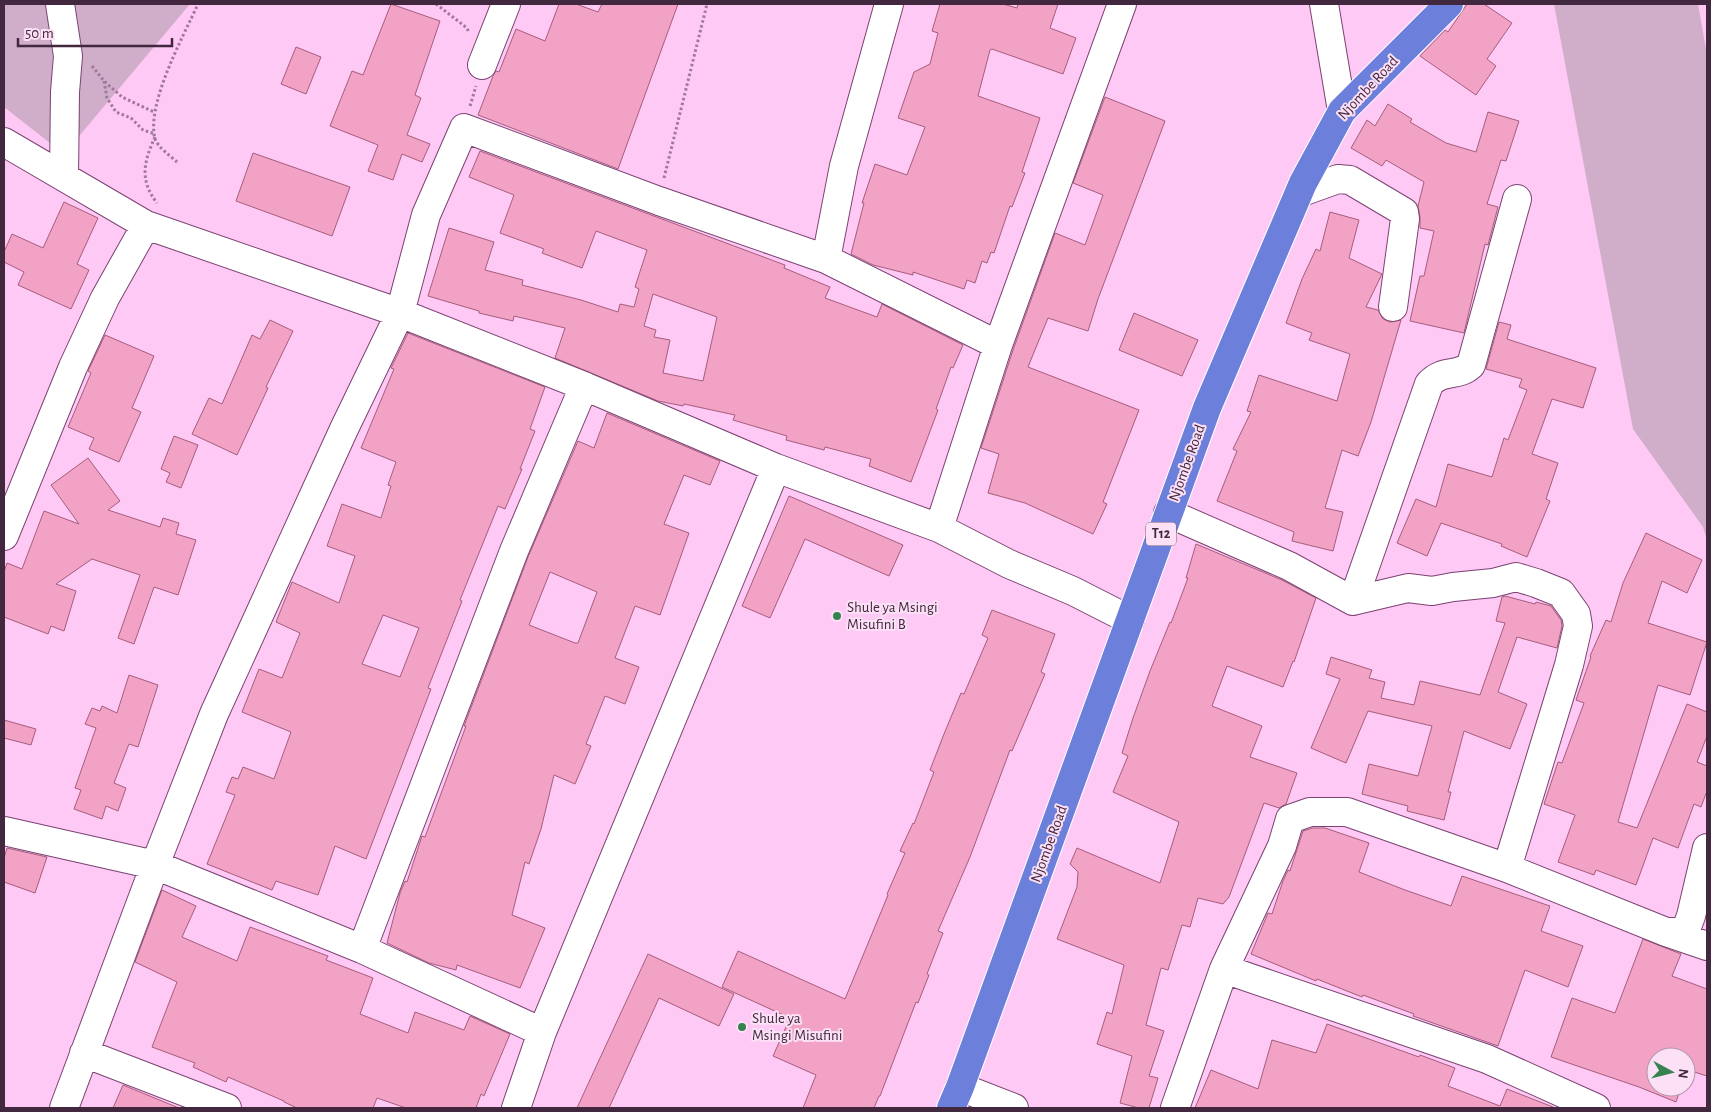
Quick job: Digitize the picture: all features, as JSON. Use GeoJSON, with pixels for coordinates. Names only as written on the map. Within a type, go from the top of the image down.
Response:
{"type":"FeatureCollection","features":[{"type":"Feature","properties":{"kind":"highway","name":"Njombe Road"},"geometry":{"type":"LineString","coordinates":[[956,1098],[1207,408],[1298,193],[1342,111],[1449,4]]}},
{"type":"Feature","properties":{"kind":"street"},"geometry":{"type":"LineString","coordinates":[[60,4],[68,56],[64,176]]}},
{"type":"Feature","properties":{"kind":"street"},"geometry":{"type":"LineString","coordinates":[[482,65],[506,4]]}},
{"type":"Feature","properties":{"kind":"street"},"geometry":{"type":"LineString","coordinates":[[826,259],[844,166],[889,4]]}},
{"type":"Feature","properties":{"kind":"street"},"geometry":{"type":"LineString","coordinates":[[939,528],[998,345],[1122,4]]}},
{"type":"Feature","properties":{"kind":"street"},"geometry":{"type":"LineString","coordinates":[[1324,4],[1342,111]]}},
{"type":"Feature","properties":{"kind":"street"},"geometry":{"type":"LineString","coordinates":[[64,1108],[154,865],[214,714],[344,429],[400,314],[426,215],[464,128],[658,201],[826,259],[998,345]]}},
{"type":"Feature","properties":{"kind":"street"},"geometry":{"type":"LineString","coordinates":[[4,142],[64,176],[152,215],[584,386],[776,468],[939,528],[1009,564],[1073,591],[1130,620]]}},
{"type":"Feature","properties":{"kind":"street"},"geometry":{"type":"LineString","coordinates":[[1298,193],[1338,178],[1344,178],[1404,212],[1405,219],[1392,307]]}},
{"type":"Feature","properties":{"kind":"street"},"geometry":{"type":"LineString","coordinates":[[1354,601],[1429,384],[1441,374],[1462,371],[1471,365],[1517,199]]}},
{"type":"Feature","properties":{"kind":"street"},"geometry":{"type":"LineString","coordinates":[[4,536],[100,306],[152,215]]}},
{"type":"Feature","properties":{"kind":"street"},"geometry":{"type":"LineString","coordinates":[[362,949],[514,551],[584,386]]}},
{"type":"Feature","properties":{"kind":"street"},"geometry":{"type":"LineString","coordinates":[[516,1108],[542,1032],[776,468]]}},
{"type":"Feature","properties":{"kind":"street"},"geometry":{"type":"LineString","coordinates":[[1168,513],[1289,566],[1354,601],[1408,588],[1432,591],[1492,583],[1516,577],[1562,593],[1576,614],[1578,626],[1569,666],[1507,868]]}},
{"type":"Feature","properties":{"kind":"street"},"geometry":{"type":"LineString","coordinates":[[1175,1108],[1224,969],[1282,846],[1290,819],[1310,812],[1347,812],[1507,868],[1666,932],[1707,946]]}},
{"type":"Feature","properties":{"kind":"street"},"geometry":{"type":"LineString","coordinates":[[4,831],[154,865],[362,949],[542,1032]]}},
{"type":"Feature","properties":{"kind":"street"},"geometry":{"type":"LineString","coordinates":[[1666,932],[1685,932],[1691,916],[1707,848]]}},
{"type":"Feature","properties":{"kind":"street"},"geometry":{"type":"LineString","coordinates":[[1224,969],[1487,1059],[1596,1108]]}},
{"type":"Feature","properties":{"kind":"street"},"geometry":{"type":"LineString","coordinates":[[84,1053],[227,1108]]}},
{"type":"Feature","properties":{"kind":"street"},"geometry":{"type":"LineString","coordinates":[[956,1098],[1014,1108]]}},
{"type":"Feature","properties":{"kind":"path"},"geometry":{"type":"LineString","coordinates":[[177,162],[156,142],[153,119],[167,74],[198,4]]}},
{"type":"Feature","properties":{"kind":"path"},"geometry":{"type":"LineString","coordinates":[[658,201],[707,4]]}},
{"type":"Feature","properties":{"kind":"path"},"geometry":{"type":"LineString","coordinates":[[66,42],[88,61],[104,81],[122,96],[154,112]]}},
{"type":"Feature","properties":{"kind":"path"},"geometry":{"type":"LineString","coordinates":[[104,81],[107,98],[116,112],[131,118],[143,130],[155,135]]}},
{"type":"Feature","properties":{"kind":"path"},"geometry":{"type":"LineString","coordinates":[[152,215],[144,173],[148,152],[155,135]]}},
{"type":"Feature","properties":{"kind":"shaded area"},"geometry":{"type":"Polygon","coordinates":[[[4,4],[190,4],[64,154],[4,107],[4,4]]]}},
{"type":"Feature","properties":{"kind":"shaded area"},"geometry":{"type":"Polygon","coordinates":[[[1554,4],[1698,4],[1707,55],[1707,540],[1703,527],[1633,429],[1554,4]]]}},
{"type":"Feature","properties":{"kind":"building"},"geometry":{"type":"Polygon","coordinates":[[[391,4],[440,21],[415,95],[421,98],[407,135],[430,144],[422,162],[402,154],[393,180],[368,171],[378,145],[330,126],[352,71],[363,75],[391,4]]]}},
{"type":"Feature","properties":{"kind":"building"},"geometry":{"type":"Polygon","coordinates":[[[559,4],[576,4],[598,12],[602,4],[678,4],[618,169],[478,115],[493,76],[496,71],[499,72],[516,29],[545,41],[559,4]]]}},
{"type":"Feature","properties":{"kind":"building"},"geometry":{"type":"Polygon","coordinates":[[[940,4],[1003,4],[1017,8],[1018,4],[1058,4],[1050,28],[1076,38],[1063,74],[992,49],[990,50],[978,96],[1040,118],[1022,172],[1025,173],[1012,207],[1010,206],[994,253],[991,252],[987,263],[982,261],[975,283],[967,280],[964,289],[913,272],[913,275],[873,265],[851,254],[864,203],[862,203],[875,164],[907,175],[925,127],[898,118],[914,72],[930,64],[938,33],[932,31],[940,4]]]}},
{"type":"Feature","properties":{"kind":"building"},"geometry":{"type":"Polygon","coordinates":[[[1467,4],[1484,4],[1512,23],[1487,59],[1496,66],[1476,95],[1420,56],[1445,30],[1448,32],[1467,4]]]}},
{"type":"Feature","properties":{"kind":"building"},"geometry":{"type":"Polygon","coordinates":[[[296,47],[321,57],[306,94],[281,84],[296,47]]]}},
{"type":"Feature","properties":{"kind":"building"},"geometry":{"type":"Polygon","coordinates":[[[1105,97],[1165,121],[1098,299],[1088,331],[1048,318],[1028,367],[1139,410],[1103,502],[1107,504],[1093,534],[1025,503],[988,493],[999,454],[981,448],[1013,350],[1055,233],[1085,245],[1103,195],[1073,183],[1105,97]]]}},
{"type":"Feature","properties":{"kind":"building"},"geometry":{"type":"Polygon","coordinates":[[[1388,104],[1412,119],[1410,122],[1446,143],[1476,152],[1488,112],[1519,121],[1506,161],[1501,160],[1487,204],[1498,207],[1488,245],[1485,244],[1464,333],[1410,321],[1420,276],[1424,276],[1434,231],[1420,228],[1418,206],[1424,182],[1386,160],[1382,166],[1351,148],[1367,120],[1375,126],[1388,104]]]}},
{"type":"Feature","properties":{"kind":"building"},"geometry":{"type":"Polygon","coordinates":[[[480,151],[785,265],[784,268],[830,287],[825,298],[877,317],[882,304],[963,345],[953,368],[951,367],[936,409],[938,410],[911,482],[869,466],[871,459],[825,447],[824,450],[786,440],[787,436],[733,420],[735,415],[684,404],[683,406],[658,401],[555,358],[565,328],[514,316],[513,321],[479,313],[479,311],[428,296],[449,228],[494,242],[485,270],[523,280],[522,285],[581,300],[618,312],[620,304],[634,307],[639,289],[635,287],[647,250],[596,231],[582,268],[542,253],[544,249],[500,233],[514,195],[469,177],[480,151]],[[653,294],[644,326],[656,330],[654,337],[670,340],[663,373],[703,381],[717,317],[653,294]]]}},
{"type":"Feature","properties":{"kind":"building"},"geometry":{"type":"Polygon","coordinates":[[[253,153],[350,187],[332,236],[236,201],[253,153]]]}},
{"type":"Feature","properties":{"kind":"building"},"geometry":{"type":"Polygon","coordinates":[[[64,202],[98,218],[77,264],[89,270],[71,309],[18,285],[24,272],[4,262],[4,252],[12,234],[43,248],[64,202]]]}},
{"type":"Feature","properties":{"kind":"building"},"geometry":{"type":"Polygon","coordinates":[[[1330,212],[1359,220],[1349,258],[1382,274],[1366,307],[1378,310],[1383,319],[1390,322],[1401,320],[1371,422],[1358,456],[1342,450],[1325,508],[1343,512],[1333,551],[1292,541],[1294,532],[1217,501],[1237,451],[1233,449],[1251,412],[1247,411],[1259,375],[1337,401],[1350,354],[1309,340],[1312,333],[1286,323],[1302,279],[1316,249],[1320,251],[1330,212]]]}},
{"type":"Feature","properties":{"kind":"building"},"geometry":{"type":"Polygon","coordinates":[[[1134,313],[1198,340],[1182,376],[1119,350],[1134,313]]]}},
{"type":"Feature","properties":{"kind":"building"},"geometry":{"type":"Polygon","coordinates":[[[270,320],[293,331],[266,387],[268,388],[237,455],[192,434],[209,398],[222,404],[252,335],[260,339],[270,320]]]}},
{"type":"Feature","properties":{"kind":"building"},"geometry":{"type":"Polygon","coordinates":[[[1499,322],[1511,325],[1507,339],[1596,368],[1583,408],[1552,399],[1532,454],[1558,463],[1546,499],[1550,501],[1527,557],[1501,546],[1502,544],[1441,523],[1427,556],[1397,543],[1416,499],[1436,507],[1448,464],[1492,477],[1504,438],[1508,440],[1527,390],[1519,387],[1522,379],[1486,369],[1499,322]]]}},
{"type":"Feature","properties":{"kind":"building"},"geometry":{"type":"Polygon","coordinates":[[[408,333],[545,387],[530,429],[535,431],[520,469],[522,469],[505,509],[498,506],[460,600],[462,601],[428,688],[431,689],[366,859],[335,846],[318,895],[276,881],[272,890],[207,864],[235,795],[226,792],[232,777],[238,779],[243,767],[274,779],[291,732],[242,712],[259,669],[282,678],[300,633],[276,622],[292,582],[339,603],[355,556],[327,546],[342,504],[381,518],[391,486],[388,485],[396,462],[361,448],[394,369],[391,368],[408,333]],[[383,615],[362,664],[400,677],[419,628],[383,615]]]}},
{"type":"Feature","properties":{"kind":"building"},"geometry":{"type":"Polygon","coordinates":[[[105,335],[154,356],[132,408],[141,412],[119,462],[89,449],[94,438],[68,427],[91,373],[88,371],[105,335]]]}},
{"type":"Feature","properties":{"kind":"building"},"geometry":{"type":"Polygon","coordinates":[[[607,413],[720,461],[710,485],[684,475],[664,524],[689,533],[660,615],[635,606],[615,658],[639,667],[625,704],[605,696],[586,744],[591,746],[575,784],[554,775],[541,829],[529,864],[525,862],[512,915],[545,928],[520,988],[457,965],[456,970],[429,963],[387,943],[400,893],[405,881],[407,882],[422,836],[425,837],[466,726],[464,726],[528,557],[578,441],[594,448],[607,413]],[[550,572],[529,625],[578,643],[597,592],[550,572]]]}},
{"type":"Feature","properties":{"kind":"building"},"geometry":{"type":"Polygon","coordinates":[[[174,436],[198,445],[181,488],[166,482],[170,473],[161,469],[174,436]]]}},
{"type":"Feature","properties":{"kind":"building"},"geometry":{"type":"Polygon","coordinates":[[[88,458],[120,501],[108,510],[160,527],[163,518],[179,523],[176,534],[196,540],[178,595],[154,587],[134,644],[118,638],[140,575],[92,559],[56,584],[76,591],[64,631],[51,626],[48,634],[4,617],[4,572],[7,563],[22,569],[44,511],[79,524],[51,485],[88,458]]]}},
{"type":"Feature","properties":{"kind":"building"},"geometry":{"type":"Polygon","coordinates":[[[789,496],[903,545],[889,576],[805,539],[770,618],[742,606],[789,496]]]}},
{"type":"Feature","properties":{"kind":"building"},"geometry":{"type":"Polygon","coordinates":[[[1646,533],[1702,560],[1687,593],[1662,581],[1648,623],[1707,642],[1690,695],[1658,685],[1618,822],[1637,828],[1687,704],[1707,712],[1707,736],[1697,762],[1707,766],[1707,791],[1701,807],[1694,804],[1678,848],[1653,838],[1636,885],[1596,870],[1594,875],[1558,862],[1575,815],[1544,804],[1558,762],[1562,763],[1584,703],[1576,700],[1590,656],[1606,620],[1611,622],[1623,583],[1646,533]]]}},
{"type":"Feature","properties":{"kind":"building"},"geometry":{"type":"Polygon","coordinates":[[[1196,544],[1282,580],[1316,598],[1294,662],[1283,687],[1227,666],[1212,706],[1262,726],[1250,757],[1297,773],[1286,804],[1279,808],[1264,803],[1229,897],[1223,904],[1198,898],[1190,927],[1182,925],[1168,970],[1161,968],[1146,1025],[1164,1031],[1149,1076],[1158,1078],[1149,1108],[1139,1108],[1120,1103],[1132,1056],[1097,1044],[1107,1012],[1112,1014],[1124,965],[1057,939],[1077,887],[1078,872],[1070,864],[1077,848],[1160,883],[1179,822],[1113,792],[1128,756],[1122,753],[1133,718],[1188,578],[1186,578],[1196,544]]]}},
{"type":"Feature","properties":{"kind":"building"},"geometry":{"type":"Polygon","coordinates":[[[1505,596],[1551,606],[1561,620],[1562,626],[1557,648],[1517,637],[1498,692],[1527,704],[1510,749],[1464,731],[1448,792],[1451,792],[1444,820],[1407,811],[1408,806],[1362,794],[1369,764],[1418,776],[1432,726],[1368,711],[1346,763],[1311,748],[1340,679],[1326,674],[1331,657],[1372,670],[1369,678],[1385,682],[1381,698],[1414,705],[1420,681],[1480,695],[1505,623],[1496,621],[1502,597],[1505,596]]]}},
{"type":"Feature","properties":{"kind":"building"},"geometry":{"type":"Polygon","coordinates":[[[992,610],[1055,634],[1041,672],[1045,674],[1012,751],[1010,750],[970,857],[938,931],[943,933],[927,974],[929,975],[918,1003],[916,1002],[874,1108],[803,1108],[816,1075],[773,1056],[790,1018],[722,987],[738,951],[845,999],[905,853],[900,851],[914,824],[934,772],[930,770],[944,734],[961,693],[964,694],[988,638],[982,635],[992,610]]]}},
{"type":"Feature","properties":{"kind":"building"},"geometry":{"type":"Polygon","coordinates":[[[129,675],[158,685],[138,747],[129,744],[114,783],[126,788],[118,811],[106,806],[102,819],[74,809],[81,790],[75,788],[96,728],[85,724],[92,708],[100,711],[102,706],[117,713],[129,675]]]}},
{"type":"Feature","properties":{"kind":"building"},"geometry":{"type":"Polygon","coordinates":[[[4,720],[36,729],[31,745],[4,738],[4,720]]]}},
{"type":"Feature","properties":{"kind":"building"},"geometry":{"type":"Polygon","coordinates":[[[1313,828],[1325,828],[1369,843],[1359,872],[1451,906],[1462,876],[1550,906],[1541,931],[1583,946],[1568,987],[1525,970],[1498,1046],[1413,1016],[1414,1014],[1363,995],[1362,997],[1317,979],[1316,981],[1251,954],[1268,913],[1272,914],[1283,881],[1288,870],[1290,871],[1303,831],[1313,828]]]}},
{"type":"Feature","properties":{"kind":"building"},"geometry":{"type":"Polygon","coordinates":[[[7,848],[47,857],[35,893],[4,882],[4,858],[7,848]]]}},
{"type":"Feature","properties":{"kind":"building"},"geometry":{"type":"Polygon","coordinates":[[[162,890],[196,906],[182,937],[237,961],[250,927],[328,956],[326,960],[373,978],[360,1014],[408,1033],[415,1012],[464,1030],[470,1016],[510,1034],[484,1096],[481,1094],[476,1108],[406,1108],[377,1098],[373,1108],[297,1108],[228,1077],[226,1082],[193,1067],[195,1063],[152,1047],[177,982],[135,962],[162,890]]]}},
{"type":"Feature","properties":{"kind":"building"},"geometry":{"type":"Polygon","coordinates":[[[1643,939],[1681,954],[1672,976],[1707,989],[1707,1076],[1696,1073],[1696,1047],[1646,1047],[1646,1090],[1551,1057],[1572,998],[1615,1013],[1643,939]]]}},
{"type":"Feature","properties":{"kind":"building"},"geometry":{"type":"Polygon","coordinates":[[[648,954],[734,994],[719,1026],[659,998],[609,1108],[577,1108],[648,954]]]}},
{"type":"Feature","properties":{"kind":"building"},"geometry":{"type":"Polygon","coordinates":[[[1327,1024],[1455,1068],[1448,1086],[1500,1106],[1507,1089],[1553,1107],[1195,1108],[1211,1070],[1258,1089],[1272,1040],[1316,1053],[1327,1024]]]}},
{"type":"Feature","properties":{"kind":"building"},"geometry":{"type":"Polygon","coordinates":[[[123,1085],[179,1108],[113,1108],[123,1085]]]}},
{"type":"Feature","properties":{"kind":"building"},"geometry":{"type":"Polygon","coordinates":[[[1664,1097],[1678,1097],[1676,1102],[1664,1097]]]}},
{"type":"Feature","properties":{"kind":"place","name":"Shule ya Msingi Misufini B"},"geometry":{"type":"Point","coordinates":[837,616]}},
{"type":"Feature","properties":{"kind":"place","name":"Shule ya Msingi Misufini"},"geometry":{"type":"Point","coordinates":[742,1027]}}]}
